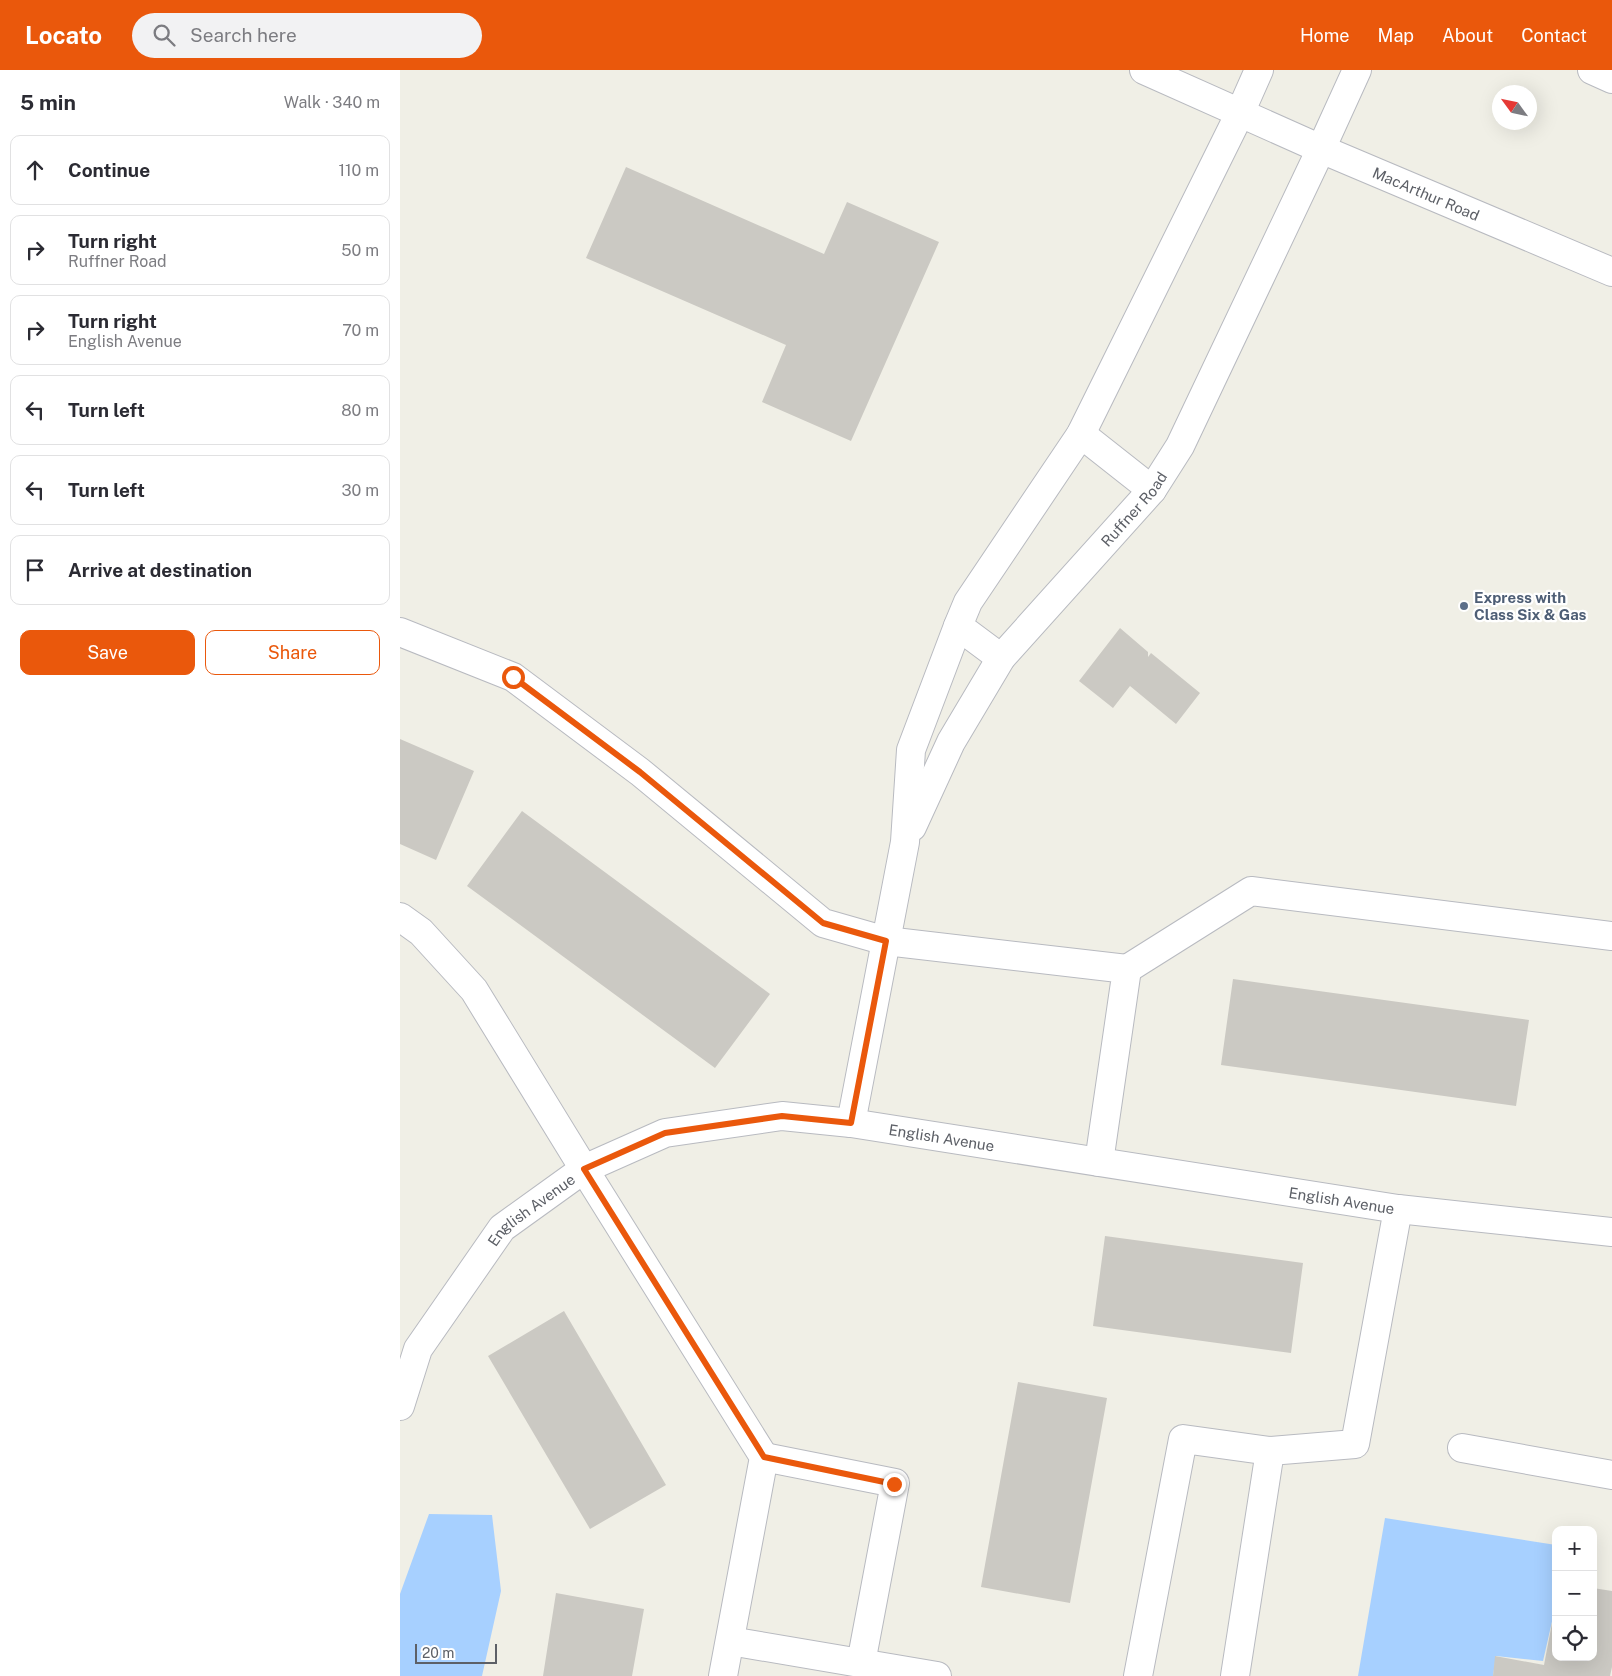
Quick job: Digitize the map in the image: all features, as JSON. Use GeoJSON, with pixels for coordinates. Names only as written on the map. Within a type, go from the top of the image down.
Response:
{"type":"FeatureCollection","features":[{"type":"Feature","properties":{"kind":"street"},"geometry":{"type":"LineString","coordinates":[[1144,70],[1240,113]]}},
{"type":"Feature","properties":{"kind":"street","name":"Ruffner Road"},"geometry":{"type":"LineString","coordinates":[[851,1123],[905,842],[911,750],[958,626],[968,602],[1081,434],[1240,113],[1259,70]]}},
{"type":"Feature","properties":{"kind":"street","name":"Ruffner Road"},"geometry":{"type":"LineString","coordinates":[[905,842],[950,742],[1001,658],[1152,490],[1180,446],[1322,149],[1357,70]]}},
{"type":"Feature","properties":{"kind":"street"},"geometry":{"type":"LineString","coordinates":[[1592,70],[1612,79]]}},
{"type":"Feature","properties":{"kind":"street","name":"MacArthur Road"},"geometry":{"type":"LineString","coordinates":[[1240,113],[1612,272]]}},
{"type":"Feature","properties":{"kind":"street"},"geometry":{"type":"LineString","coordinates":[[1081,434],[1152,490]]}},
{"type":"Feature","properties":{"kind":"street"},"geometry":{"type":"LineString","coordinates":[[958,626],[1001,658]]}},
{"type":"Feature","properties":{"kind":"street"},"geometry":{"type":"LineString","coordinates":[[400,632],[513,677],[640,772],[823,923],[886,941],[1128,969],[1252,891],[1612,936]]}},
{"type":"Feature","properties":{"kind":"street"},"geometry":{"type":"LineString","coordinates":[[400,917],[421,932],[474,990],[764,1457],[723,1676]]}},
{"type":"Feature","properties":{"kind":"street"},"geometry":{"type":"LineString","coordinates":[[1099,1162],[1128,969]]}},
{"type":"Feature","properties":{"kind":"street","name":"English Avenue"},"geometry":{"type":"LineString","coordinates":[[400,1406],[418,1349],[502,1228],[584,1169],[665,1133],[782,1116],[851,1123],[1398,1209],[1612,1232]]}},
{"type":"Feature","properties":{"kind":"street"},"geometry":{"type":"LineString","coordinates":[[1138,1676],[1184,1439],[1270,1451],[1355,1444],[1398,1209]]}},
{"type":"Feature","properties":{"kind":"street"},"geometry":{"type":"LineString","coordinates":[[1462,1448],[1612,1475]]}},
{"type":"Feature","properties":{"kind":"street"},"geometry":{"type":"LineString","coordinates":[[1235,1676],[1270,1451]]}},
{"type":"Feature","properties":{"kind":"street"},"geometry":{"type":"LineString","coordinates":[[764,1457],[894,1484],[861,1663]]}},
{"type":"Feature","properties":{"kind":"street"},"geometry":{"type":"LineString","coordinates":[[730,1641],[938,1676]]}},
{"type":"Feature","properties":{"kind":"water"},"geometry":{"type":"Polygon","coordinates":[[[429,1514],[492,1515],[501,1591],[482,1676],[400,1676],[400,1594],[429,1514]]]}},
{"type":"Feature","properties":{"kind":"water"},"geometry":{"type":"Polygon","coordinates":[[[1385,1518],[1552,1544],[1552,1622],[1543,1661],[1496,1656],[1493,1676],[1358,1676],[1385,1518]]]}},
{"type":"Feature","properties":{"kind":"building"},"geometry":{"type":"Polygon","coordinates":[[[626,167],[824,254],[847,202],[939,242],[851,441],[762,402],[786,345],[586,258],[626,167]]]}},
{"type":"Feature","properties":{"kind":"building"},"geometry":{"type":"Polygon","coordinates":[[[1120,628],[1148,652],[1148,657],[1151,653],[1200,693],[1176,724],[1130,686],[1113,708],[1079,681],[1120,628]]]}},
{"type":"Feature","properties":{"kind":"building"},"geometry":{"type":"Polygon","coordinates":[[[400,739],[474,771],[436,860],[400,844],[400,739]]]}},
{"type":"Feature","properties":{"kind":"building"},"geometry":{"type":"Polygon","coordinates":[[[522,811],[770,994],[715,1068],[467,886],[522,811]]]}},
{"type":"Feature","properties":{"kind":"building"},"geometry":{"type":"Polygon","coordinates":[[[1233,979],[1529,1020],[1516,1106],[1221,1065],[1233,979]]]}},
{"type":"Feature","properties":{"kind":"building"},"geometry":{"type":"Polygon","coordinates":[[[1105,1236],[1303,1263],[1291,1353],[1093,1326],[1105,1236]]]}},
{"type":"Feature","properties":{"kind":"building"},"geometry":{"type":"Polygon","coordinates":[[[564,1311],[666,1485],[590,1529],[488,1356],[564,1311]]]}},
{"type":"Feature","properties":{"kind":"building"},"geometry":{"type":"Polygon","coordinates":[[[1018,1382],[1107,1398],[1070,1603],[981,1587],[1018,1382]]]}},
{"type":"Feature","properties":{"kind":"building"},"geometry":{"type":"Polygon","coordinates":[[[1597,1589],[1612,1591],[1612,1667],[1610,1676],[1493,1676],[1495,1656],[1544,1665],[1552,1623],[1552,1661],[1597,1661],[1597,1589]]]}},
{"type":"Feature","properties":{"kind":"building"},"geometry":{"type":"Polygon","coordinates":[[[556,1593],[644,1609],[632,1676],[543,1676],[556,1593]]]}},
{"type":"Feature","properties":{"kind":"place","name":"Express with Class Six & Gas"},"geometry":{"type":"Point","coordinates":[1464,606]}},
{"type":"Feature","properties":{"kind":"route"},"geometry":{"type":"LineString","coordinates":[[513,677],[640,772],[823,923],[886,941],[851,1123],[782,1116],[665,1133],[584,1169],[764,1457],[894,1484]]}}]}
